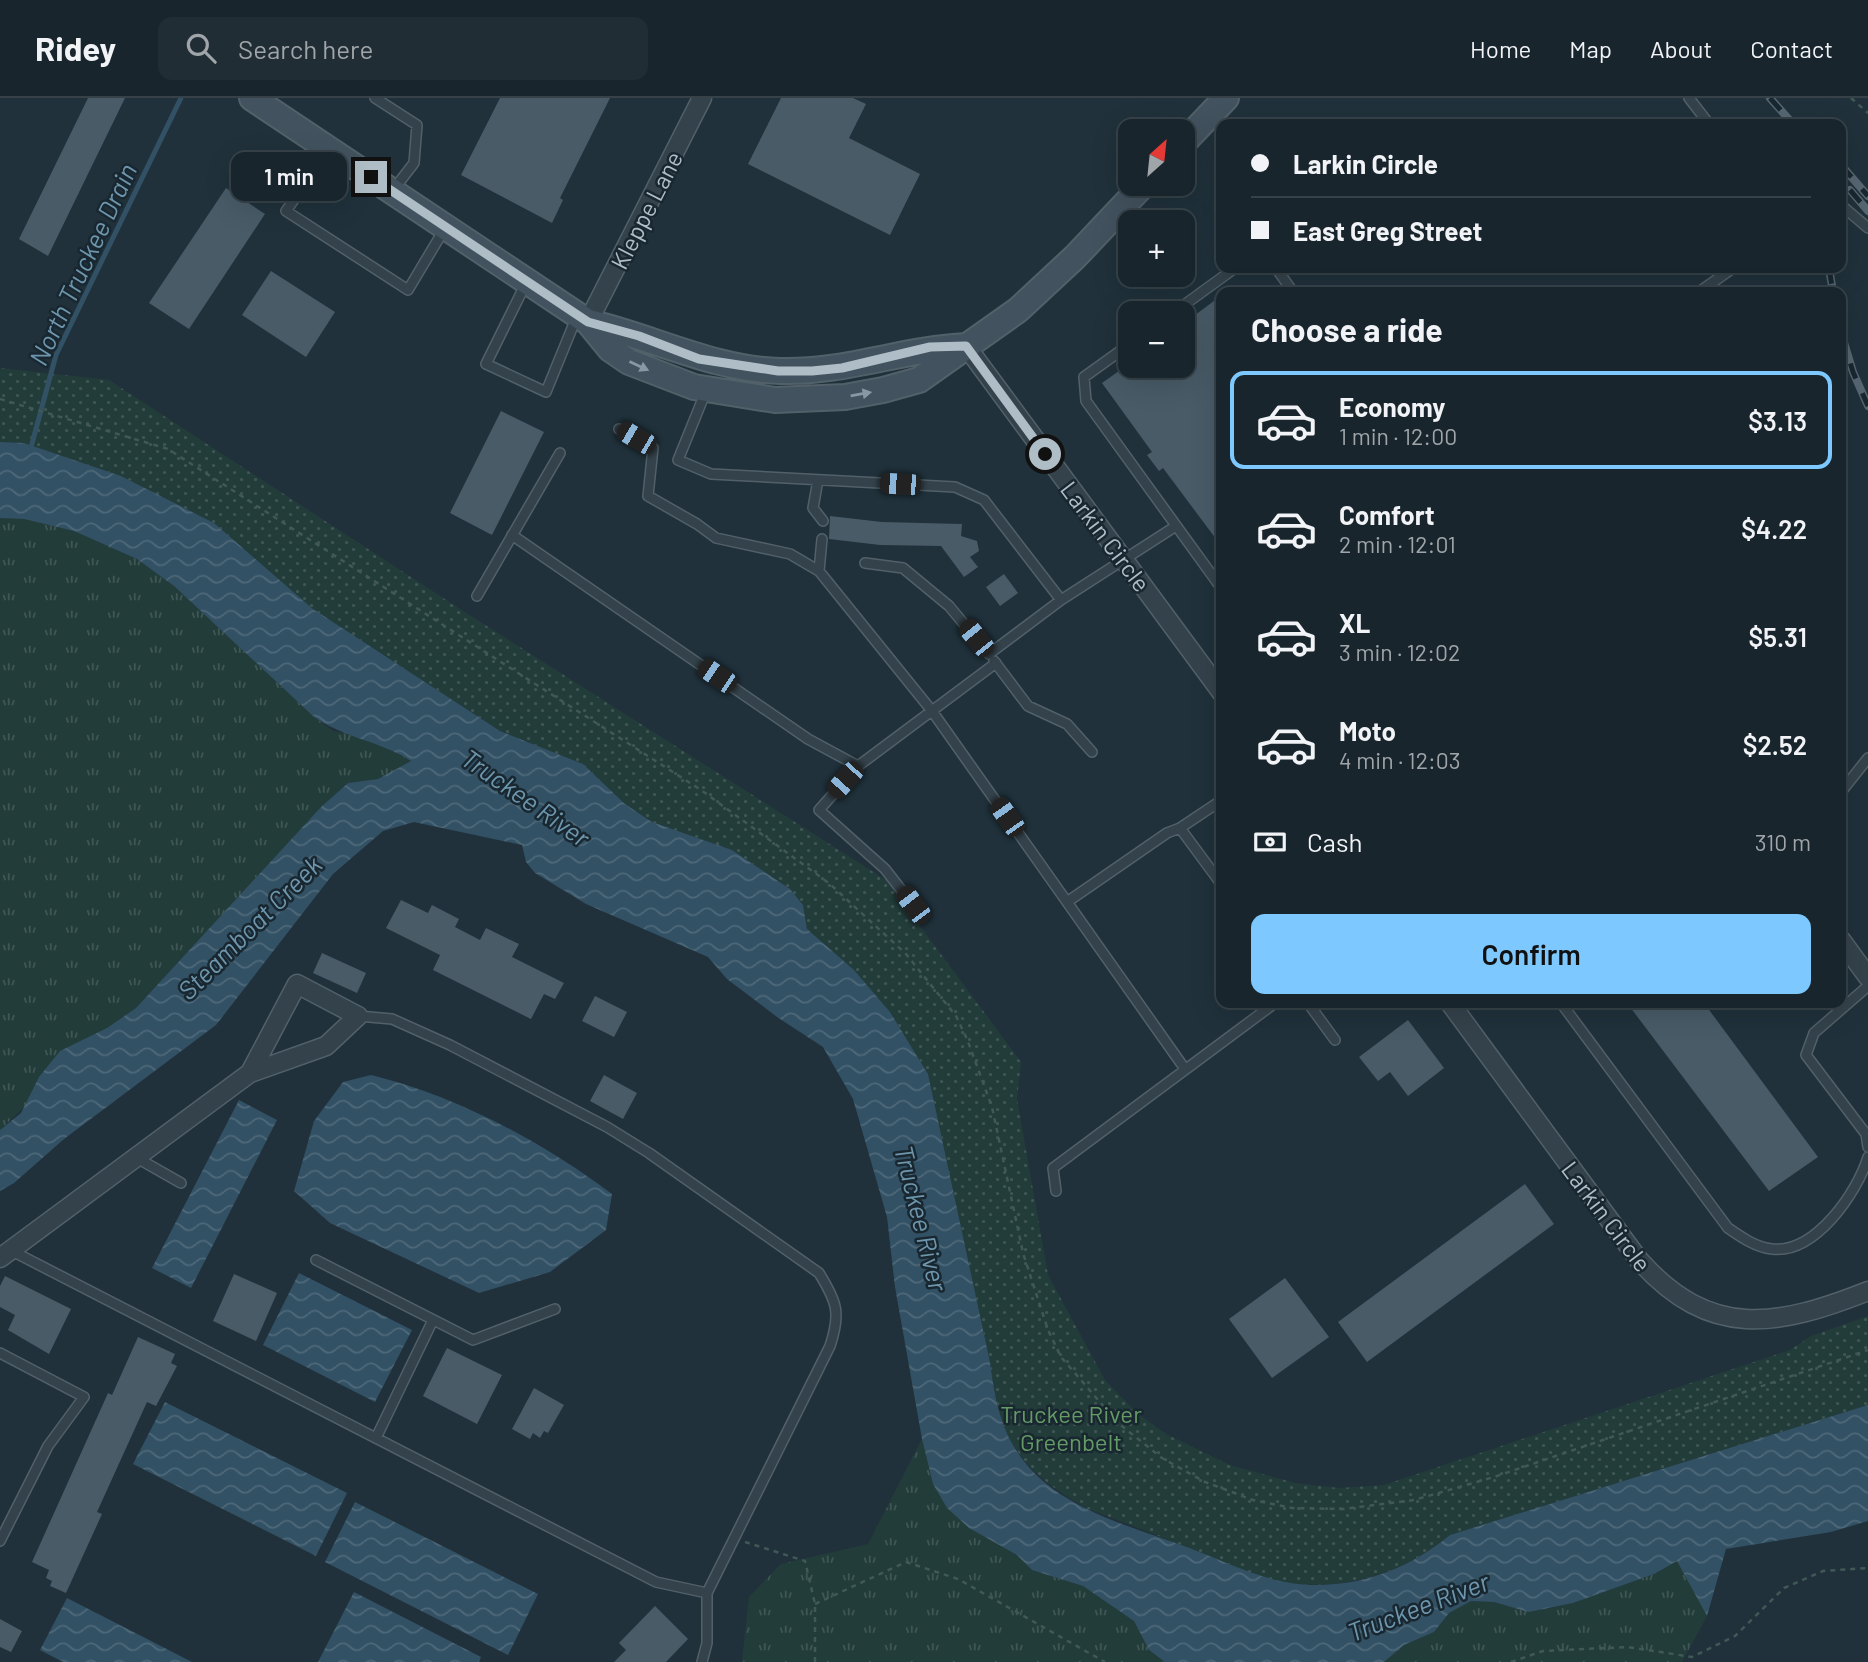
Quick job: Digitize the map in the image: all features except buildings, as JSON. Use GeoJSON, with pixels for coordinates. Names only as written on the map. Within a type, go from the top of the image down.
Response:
{"type":"FeatureCollection","features":[{"type":"Feature","properties":{"kind":"main road"},"geometry":{"type":"LineString","coordinates":[[1195,130],[1226,98]]}},
{"type":"Feature","properties":{"kind":"main road"},"geometry":{"type":"LineString","coordinates":[[260,100],[583,319],[610,349],[629,362],[707,390],[775,400],[845,397],[919,380],[1042,289],[1132,196]]}},
{"type":"Feature","properties":{"kind":"main road"},"geometry":{"type":"LineString","coordinates":[[583,319],[639,336],[699,359],[778,371],[842,368],[930,347],[966,346]]}},
{"type":"Feature","properties":{"kind":"street","name":"Kleppe Lane"},"geometry":{"type":"LineString","coordinates":[[583,319],[702,98]]}},
{"type":"Feature","properties":{"kind":"street","name":"Larkin Circle"},"geometry":{"type":"LineString","coordinates":[[966,346],[1216,685]]}},
{"type":"Feature","properties":{"kind":"street"},"geometry":{"type":"LineString","coordinates":[[1846,947],[1868,976]]}},
{"type":"Feature","properties":{"kind":"street"},"geometry":{"type":"LineString","coordinates":[[6,1254],[250,1073],[326,1046],[358,1016],[297,984],[250,1073]]}},
{"type":"Feature","properties":{"kind":"street","name":"Larkin Circle"},"geometry":{"type":"LineString","coordinates":[[1454,1008],[1658,1282],[1708,1311],[1736,1319],[1792,1317],[1868,1291]]}},
{"type":"Feature","properties":{"kind":"lane"},"geometry":{"type":"LineString","coordinates":[[375,98],[417,125],[414,163],[392,191]]}},
{"type":"Feature","properties":{"kind":"lane"},"geometry":{"type":"LineString","coordinates":[[1689,98],[1705,119]]}},
{"type":"Feature","properties":{"kind":"lane"},"geometry":{"type":"LineString","coordinates":[[329,149],[286,211],[408,290],[446,227]]}},
{"type":"Feature","properties":{"kind":"lane"},"geometry":{"type":"LineString","coordinates":[[1846,209],[1868,228]]}},
{"type":"Feature","properties":{"kind":"lane"},"geometry":{"type":"LineString","coordinates":[[1190,301],[1228,273]]}},
{"type":"Feature","properties":{"kind":"lane"},"geometry":{"type":"LineString","coordinates":[[1706,287],[1726,273]]}},
{"type":"Feature","properties":{"kind":"lane"},"geometry":{"type":"LineString","coordinates":[[527,282],[486,364],[546,391],[583,319]]}},
{"type":"Feature","properties":{"kind":"lane"},"geometry":{"type":"LineString","coordinates":[[1118,353],[1084,377],[1083,390],[1093,413],[1216,581]]}},
{"type":"Feature","properties":{"kind":"lane"},"geometry":{"type":"LineString","coordinates":[[707,390],[678,460],[711,474],[955,487],[984,500],[1061,600]]}},
{"type":"Feature","properties":{"kind":"lane"},"geometry":{"type":"LineString","coordinates":[[619,429],[653,448],[648,496],[698,524],[716,538],[790,554],[818,571],[932,711],[1185,1069]]}},
{"type":"Feature","properties":{"kind":"lane"},"geometry":{"type":"LineString","coordinates":[[477,596],[560,453]]}},
{"type":"Feature","properties":{"kind":"lane"},"geometry":{"type":"LineString","coordinates":[[818,480],[813,508],[823,521]]}},
{"type":"Feature","properties":{"kind":"lane"},"geometry":{"type":"LineString","coordinates":[[989,654],[1061,600],[1176,526]]}},
{"type":"Feature","properties":{"kind":"lane"},"geometry":{"type":"LineString","coordinates":[[512,535],[808,738],[858,766]]}},
{"type":"Feature","properties":{"kind":"lane"},"geometry":{"type":"LineString","coordinates":[[818,571],[822,539]]}},
{"type":"Feature","properties":{"kind":"lane"},"geometry":{"type":"LineString","coordinates":[[865,563],[903,568],[949,606],[1028,706],[1067,724],[1092,752]]}},
{"type":"Feature","properties":{"kind":"lane"},"geometry":{"type":"LineString","coordinates":[[913,905],[885,869],[819,810],[858,766],[996,663]]}},
{"type":"Feature","properties":{"kind":"lane"},"geometry":{"type":"LineString","coordinates":[[1846,786],[1868,758]]}},
{"type":"Feature","properties":{"kind":"lane"},"geometry":{"type":"LineString","coordinates":[[1067,902],[1216,804]]}},
{"type":"Feature","properties":{"kind":"lane"},"geometry":{"type":"LineString","coordinates":[[1180,828],[1216,877]]}},
{"type":"Feature","properties":{"kind":"lane"},"geometry":{"type":"LineString","coordinates":[[1846,1005],[1868,986]]}},
{"type":"Feature","properties":{"kind":"lane"},"geometry":{"type":"LineString","coordinates":[[1056,1191],[1052,1167],[1268,1008]]}},
{"type":"Feature","properties":{"kind":"lane"},"geometry":{"type":"LineString","coordinates":[[1312,1008],[1335,1040]]}},
{"type":"Feature","properties":{"kind":"lane"},"geometry":{"type":"LineString","coordinates":[[1565,1008],[1728,1228],[1750,1242],[1773,1249],[1796,1246],[1840,1212],[1862,1176],[1868,1157]]}},
{"type":"Feature","properties":{"kind":"lane"},"geometry":{"type":"LineString","coordinates":[[1843,1008],[1814,1033],[1807,1045],[1806,1055],[1866,1134],[1868,1147]]}},
{"type":"Feature","properties":{"kind":"lane"},"geometry":{"type":"LineString","coordinates":[[358,1016],[391,1019],[450,1045],[607,1127],[649,1153],[819,1273],[835,1300],[837,1324],[830,1346],[707,1593],[707,1643],[702,1662]]}},
{"type":"Feature","properties":{"kind":"lane"},"geometry":{"type":"LineString","coordinates":[[137,1158],[181,1183]]}},
{"type":"Feature","properties":{"kind":"lane"},"geometry":{"type":"LineString","coordinates":[[6,1254],[376,1438],[656,1582],[707,1593]]}},
{"type":"Feature","properties":{"kind":"lane"},"geometry":{"type":"LineString","coordinates":[[316,1260],[473,1340],[555,1309]]}},
{"type":"Feature","properties":{"kind":"lane"},"geometry":{"type":"LineString","coordinates":[[376,1438],[433,1320]]}},
{"type":"Feature","properties":{"kind":"lane"},"geometry":{"type":"LineString","coordinates":[[0,1353],[84,1397],[48,1446],[0,1541]]}},
{"type":"Feature","properties":{"kind":"path"},"geometry":{"type":"LineString","coordinates":[[1851,98],[1868,113]]}},
{"type":"Feature","properties":{"kind":"path"},"geometry":{"type":"LineString","coordinates":[[0,399],[168,449],[701,790],[830,884],[906,954],[956,1016],[981,1070],[992,1107],[1023,1253],[1048,1329],[1061,1357],[1118,1423],[1162,1458],[1205,1482],[1253,1500],[1293,1508],[1343,1509],[1414,1500],[1494,1477],[1868,1350]]}},
{"type":"Feature","properties":{"kind":"path"},"geometry":{"type":"LineString","coordinates":[[745,1542],[805,1561],[815,1604],[815,1662]]}},
{"type":"Feature","properties":{"kind":"path"},"geometry":{"type":"LineString","coordinates":[[815,1604],[906,1562],[958,1579],[1105,1662]]}},
{"type":"Feature","properties":{"kind":"path"},"geometry":{"type":"LineString","coordinates":[[1511,1662],[1543,1651],[1628,1647],[1692,1657],[1735,1636],[1784,1588],[1823,1571],[1868,1568]]}},
{"type":"Feature","properties":{"kind":"green space","name":"Truckee River Greenbelt"},"geometry":{"type":"Polygon","coordinates":[[[0,368],[109,380],[457,607],[886,880],[1021,1062],[1017,1099],[1048,1275],[1105,1380],[1137,1413],[1166,1434],[1230,1465],[1295,1483],[1339,1488],[1384,1485],[1790,1350],[1811,1336],[1868,1316],[1868,1405],[1450,1535],[1411,1561],[1368,1578],[1345,1583],[1322,1585],[1274,1581],[1088,1509],[1064,1495],[1029,1466],[1007,1433],[994,1389],[928,1074],[890,1012],[854,970],[807,929],[803,905],[790,889],[732,850],[652,822],[625,804],[583,764],[500,731],[313,609],[214,523],[121,476],[24,443],[0,442],[0,368]]]}},
{"type":"Feature","properties":{"kind":"green space"},"geometry":{"type":"Polygon","coordinates":[[[0,518],[24,519],[74,531],[137,559],[174,586],[313,716],[333,731],[367,738],[411,761],[378,779],[348,783],[321,807],[136,1008],[107,1028],[0,1130],[0,518]]]}},
{"type":"Feature","properties":{"kind":"green space"},"geometry":{"type":"Polygon","coordinates":[[[922,1439],[933,1484],[947,1508],[969,1528],[1017,1555],[1032,1570],[1083,1586],[1112,1604],[1134,1621],[1149,1650],[1165,1662],[742,1662],[749,1597],[781,1564],[868,1544],[922,1439]]]}},
{"type":"Feature","properties":{"kind":"green space"},"geometry":{"type":"Polygon","coordinates":[[[1677,1560],[1707,1616],[1682,1662],[1384,1662],[1404,1645],[1434,1632],[1449,1613],[1471,1601],[1494,1602],[1530,1612],[1573,1603],[1654,1574],[1677,1560]]]}},
{"type":"Feature","properties":{"kind":"water"},"geometry":{"type":"Polygon","coordinates":[[[0,442],[24,443],[121,476],[214,523],[313,609],[500,731],[583,764],[625,804],[652,822],[732,850],[790,889],[803,905],[807,929],[854,970],[890,1012],[928,1074],[994,1390],[1005,1429],[1027,1465],[1043,1481],[1082,1507],[1126,1526],[1269,1578],[1302,1584],[1337,1584],[1389,1571],[1421,1556],[1450,1535],[1868,1405],[1868,1521],[1831,1532],[1726,1549],[1707,1616],[1677,1561],[1654,1574],[1573,1603],[1529,1612],[1494,1602],[1471,1601],[1449,1613],[1434,1632],[1404,1645],[1384,1662],[1165,1662],[1149,1650],[1134,1621],[1083,1586],[1032,1570],[1017,1555],[969,1528],[947,1508],[933,1484],[922,1439],[895,1287],[887,1217],[853,1099],[823,1047],[777,1017],[727,979],[708,957],[586,904],[535,873],[526,862],[522,845],[414,822],[383,831],[333,874],[216,1025],[64,1139],[14,1183],[0,1191],[0,1130],[21,1113],[39,1077],[60,1051],[107,1028],[136,1008],[321,807],[348,783],[378,779],[411,761],[386,748],[336,729],[313,716],[174,586],[137,559],[74,531],[24,519],[0,518],[0,442]]]}},
{"type":"Feature","properties":{"kind":"water"},"geometry":{"type":"Polygon","coordinates":[[[371,1075],[435,1095],[497,1122],[585,1175],[612,1194],[606,1230],[550,1272],[479,1293],[330,1223],[294,1191],[314,1121],[343,1082],[371,1075]]]}},
{"type":"Feature","properties":{"kind":"water"},"geometry":{"type":"Polygon","coordinates":[[[239,1100],[277,1120],[191,1288],[152,1268],[239,1100]]]}},
{"type":"Feature","properties":{"kind":"water"},"geometry":{"type":"Polygon","coordinates":[[[299,1273],[412,1330],[375,1402],[263,1345],[299,1273]]]}},
{"type":"Feature","properties":{"kind":"water"},"geometry":{"type":"Polygon","coordinates":[[[165,1402],[347,1493],[316,1556],[133,1464],[165,1402]]]}},
{"type":"Feature","properties":{"kind":"water"},"geometry":{"type":"Polygon","coordinates":[[[355,1502],[538,1594],[508,1655],[325,1562],[355,1502]]]}},
{"type":"Feature","properties":{"kind":"water"},"geometry":{"type":"Polygon","coordinates":[[[354,1592],[481,1657],[479,1662],[318,1662],[354,1592]]]}},
{"type":"Feature","properties":{"kind":"water"},"geometry":{"type":"Polygon","coordinates":[[[67,1598],[192,1662],[63,1662],[40,1650],[67,1598]]]}},
{"type":"Feature","properties":{"kind":"waterway","name":"North Truckee Drain"},"geometry":{"type":"LineString","coordinates":[[30,451],[56,355],[181,98]]}},
{"type":"Feature","properties":{"kind":"railway"},"geometry":{"type":"LineString","coordinates":[[1770,98],[1789,119]]}},
{"type":"Feature","properties":{"kind":"railway"},"geometry":{"type":"LineString","coordinates":[[1846,171],[1868,196]]}},
{"type":"Feature","properties":{"kind":"railway"},"geometry":{"type":"LineString","coordinates":[[1850,190],[1868,211]]}},
{"type":"Feature","properties":{"kind":"railway"},"geometry":{"type":"LineString","coordinates":[[1830,273],[1832,287]]}},
{"type":"Feature","properties":{"kind":"railway"},"geometry":{"type":"LineString","coordinates":[[1846,349],[1868,406]]}},
{"type":"Feature","properties":{"kind":"route"},"geometry":{"type":"LineString","coordinates":[[371,177],[588,322],[619,329],[699,359],[738,367],[812,371],[878,361],[930,347],[966,346],[1045,454]]}},
{"type":"Feature","properties":{"kind":"water label","name":"Truckee River"},"geometry":{"type":"Point","coordinates":[526,797]}},
{"type":"Feature","properties":{"kind":"water label","name":"Steamboat Creek"},"geometry":{"type":"Point","coordinates":[249,927]}},
{"type":"Feature","properties":{"kind":"water label","name":"Truckee River"},"geometry":{"type":"Point","coordinates":[922,1218]}},
{"type":"Feature","properties":{"kind":"water label","name":"Truckee River"},"geometry":{"type":"Point","coordinates":[1418,1606]}}]}
